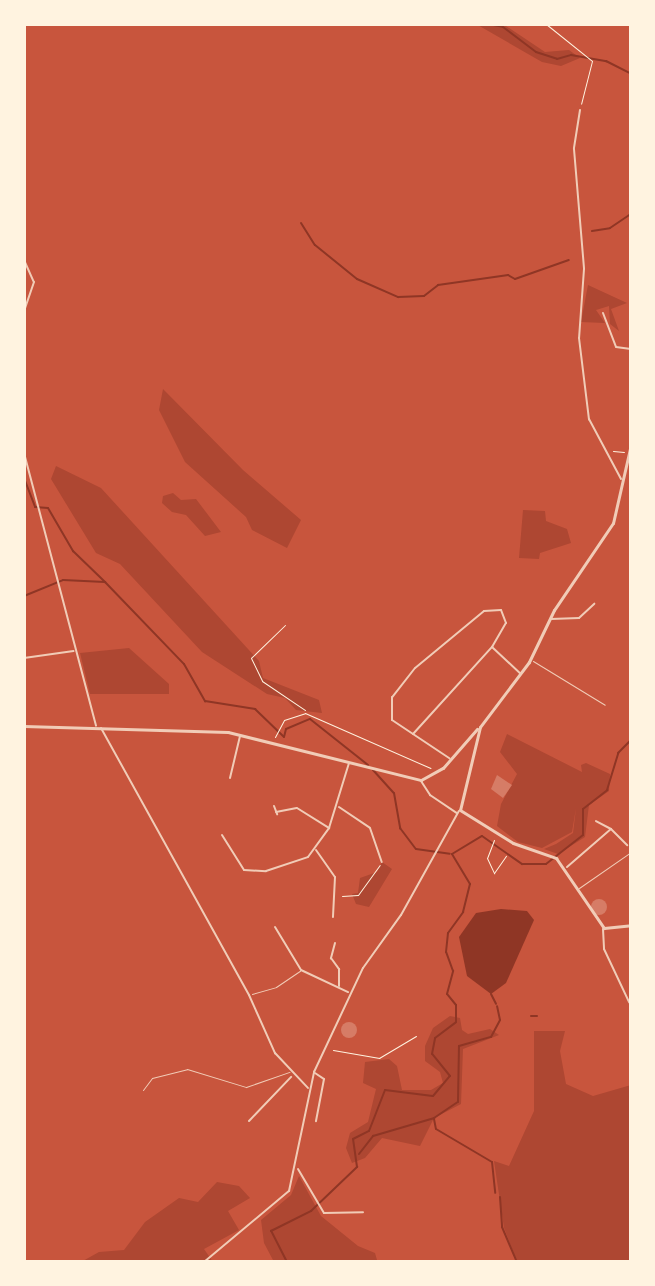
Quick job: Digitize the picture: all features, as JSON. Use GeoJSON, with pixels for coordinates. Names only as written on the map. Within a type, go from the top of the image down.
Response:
{"type":"FeatureCollection","features":[{"type":"Feature","properties":{"kind":"street"},"geometry":{"type":"LineString","coordinates":[[580,110],[574,149],[584,278],[579,338],[589,419],[621,479]]}},
{"type":"Feature","properties":{"kind":"street"},"geometry":{"type":"LineString","coordinates":[[24,260],[34,282],[24,311]]}},
{"type":"Feature","properties":{"kind":"street"},"geometry":{"type":"LineString","coordinates":[[603,313],[616,347],[631,349]]}},
{"type":"Feature","properties":{"kind":"street"},"geometry":{"type":"LineString","coordinates":[[24,726],[241,735],[421,780],[432,778],[480,727],[530,660],[550,619],[613,523],[626,452],[631,444]]}},
{"type":"Feature","properties":{"kind":"street"},"geometry":{"type":"LineString","coordinates":[[24,453],[99,728],[290,1074],[309,1088]]}},
{"type":"Feature","properties":{"kind":"street"},"geometry":{"type":"LineString","coordinates":[[550,619],[579,618],[594,604]]}},
{"type":"Feature","properties":{"kind":"street"},"geometry":{"type":"LineString","coordinates":[[413,734],[492,647],[506,616],[492,608],[415,668],[392,697],[392,720],[450,759]]}},
{"type":"Feature","properties":{"kind":"street"},"geometry":{"type":"LineString","coordinates":[[492,647],[520,674]]}},
{"type":"Feature","properties":{"kind":"street"},"geometry":{"type":"LineString","coordinates":[[24,658],[76,651]]}},
{"type":"Feature","properties":{"kind":"street"},"geometry":{"type":"LineString","coordinates":[[204,1262],[280,1203],[297,1168],[314,1072],[350,994],[459,812],[480,727]]}},
{"type":"Feature","properties":{"kind":"street"},"geometry":{"type":"LineString","coordinates":[[230,778],[241,735]]}},
{"type":"Feature","properties":{"kind":"street"},"geometry":{"type":"LineString","coordinates":[[222,835],[244,870],[266,871],[316,850],[337,807],[349,763]]}},
{"type":"Feature","properties":{"kind":"street"},"geometry":{"type":"LineString","coordinates":[[421,780],[430,795],[513,843],[547,854],[567,867],[604,928],[604,949],[629,1002]]}},
{"type":"Feature","properties":{"kind":"street"},"geometry":{"type":"LineString","coordinates":[[274,806],[277,813],[297,808],[329,828]]}},
{"type":"Feature","properties":{"kind":"street"},"geometry":{"type":"LineString","coordinates":[[337,807],[362,818],[382,862]]}},
{"type":"Feature","properties":{"kind":"street"},"geometry":{"type":"LineString","coordinates":[[596,821],[611,829],[627,845]]}},
{"type":"Feature","properties":{"kind":"street"},"geometry":{"type":"LineString","coordinates":[[567,867],[611,829]]}},
{"type":"Feature","properties":{"kind":"street"},"geometry":{"type":"LineString","coordinates":[[378,850],[385,849]]}},
{"type":"Feature","properties":{"kind":"street"},"geometry":{"type":"LineString","coordinates":[[316,850],[333,867],[333,917]]}},
{"type":"Feature","properties":{"kind":"street"},"geometry":{"type":"LineString","coordinates":[[604,928],[631,925]]}},
{"type":"Feature","properties":{"kind":"street"},"geometry":{"type":"LineString","coordinates":[[275,927],[301,970],[350,994]]}},
{"type":"Feature","properties":{"kind":"street"},"geometry":{"type":"LineString","coordinates":[[335,943],[333,948],[339,987]]}},
{"type":"Feature","properties":{"kind":"street"},"geometry":{"type":"LineString","coordinates":[[325,947],[333,948]]}},
{"type":"Feature","properties":{"kind":"street"},"geometry":{"type":"LineString","coordinates":[[314,1072],[324,1079],[316,1121]]}},
{"type":"Feature","properties":{"kind":"street"},"geometry":{"type":"LineString","coordinates":[[249,1121],[290,1074]]}},
{"type":"Feature","properties":{"kind":"street"},"geometry":{"type":"LineString","coordinates":[[297,1168],[324,1213],[363,1212]]}},
{"type":"Feature","properties":{"kind":"lane"},"geometry":{"type":"LineString","coordinates":[[530,660],[605,705]]}},
{"type":"Feature","properties":{"kind":"lane"},"geometry":{"type":"LineString","coordinates":[[579,888],[631,852]]}},
{"type":"Feature","properties":{"kind":"lane"},"geometry":{"type":"LineString","coordinates":[[249,995],[276,987],[301,970]]}},
{"type":"Feature","properties":{"kind":"lane"},"geometry":{"type":"LineString","coordinates":[[143,1090],[152,1078],[187,1069],[246,1087],[290,1074]]}},
{"type":"Feature","properties":{"kind":"path"},"geometry":{"type":"LineString","coordinates":[[546,24],[592,61],[580,110]]}},
{"type":"Feature","properties":{"kind":"path"},"geometry":{"type":"LineString","coordinates":[[602,448],[626,452]]}},
{"type":"Feature","properties":{"kind":"path"},"geometry":{"type":"LineString","coordinates":[[285,625],[251,658],[262,681],[295,699],[305,713],[360,733],[417,765],[437,767]]}},
{"type":"Feature","properties":{"kind":"path"},"geometry":{"type":"LineString","coordinates":[[272,743],[284,720],[305,713]]}},
{"type":"Feature","properties":{"kind":"path"},"geometry":{"type":"LineString","coordinates":[[495,840],[487,858],[494,873],[506,856]]}},
{"type":"Feature","properties":{"kind":"path"},"geometry":{"type":"LineString","coordinates":[[335,896],[358,895],[382,862]]}},
{"type":"Feature","properties":{"kind":"path"},"geometry":{"type":"LineString","coordinates":[[326,1048],[374,1059],[416,1036]]}},
{"type":"Feature","properties":{"kind":"shaded area"},"geometry":{"type":"Polygon","coordinates":[[[476,24],[506,26],[545,52],[569,50],[580,58],[561,66],[542,62],[476,24]]]}},
{"type":"Feature","properties":{"kind":"shaded area"},"geometry":{"type":"Polygon","coordinates":[[[588,285],[627,303],[611,309],[619,331],[610,324],[609,306],[596,310],[605,323],[581,322],[588,285]]]}},
{"type":"Feature","properties":{"kind":"shaded area"},"geometry":{"type":"Polygon","coordinates":[[[163,389],[243,470],[301,520],[287,548],[252,530],[246,517],[185,462],[159,410],[163,389]]]}},
{"type":"Feature","properties":{"kind":"shaded area"},"geometry":{"type":"Polygon","coordinates":[[[56,466],[101,488],[259,661],[263,678],[319,700],[322,713],[296,710],[285,698],[267,694],[202,652],[120,564],[96,553],[51,479],[56,466]]]}},
{"type":"Feature","properties":{"kind":"shaded area"},"geometry":{"type":"Polygon","coordinates":[[[173,493],[181,500],[196,499],[221,532],[205,536],[186,515],[172,512],[162,503],[163,496],[173,493]]]}},
{"type":"Feature","properties":{"kind":"shaded area"},"geometry":{"type":"Polygon","coordinates":[[[523,510],[545,511],[546,521],[567,529],[571,543],[540,553],[539,559],[519,558],[523,510]]]}},
{"type":"Feature","properties":{"kind":"shaded area"},"geometry":{"type":"Polygon","coordinates":[[[129,648],[169,684],[169,694],[90,694],[80,653],[129,648]]]}},
{"type":"Feature","properties":{"kind":"shaded area"},"geometry":{"type":"Polygon","coordinates":[[[507,734],[582,772],[581,765],[586,763],[610,774],[609,791],[589,805],[585,837],[558,854],[544,849],[573,833],[576,808],[572,832],[542,848],[518,842],[497,826],[501,804],[517,774],[500,752],[507,734]]]}},
{"type":"Feature","properties":{"kind":"shaded area"},"geometry":{"type":"Polygon","coordinates":[[[382,862],[392,869],[369,907],[356,904],[352,894],[358,893],[360,878],[377,872],[382,862]]]}},
{"type":"Feature","properties":{"kind":"shaded area"},"geometry":{"type":"Polygon","coordinates":[[[501,909],[527,911],[534,920],[506,983],[491,994],[467,976],[459,937],[476,913],[501,909]]]}},
{"type":"Feature","properties":{"kind":"shaded area"},"geometry":{"type":"Polygon","coordinates":[[[450,1016],[460,1018],[462,1030],[468,1034],[490,1029],[499,1035],[463,1049],[461,1104],[434,1118],[420,1146],[382,1138],[365,1158],[352,1163],[346,1148],[350,1133],[368,1122],[376,1089],[363,1083],[365,1062],[389,1059],[397,1066],[402,1090],[431,1090],[443,1083],[440,1072],[425,1061],[425,1046],[433,1028],[450,1016]]]}},
{"type":"Feature","properties":{"kind":"shaded area"},"geometry":{"type":"Polygon","coordinates":[[[534,1031],[565,1031],[560,1051],[566,1084],[593,1096],[631,1085],[631,1262],[518,1262],[515,1256],[504,1228],[494,1161],[509,1166],[534,1111],[534,1031]]]}},
{"type":"Feature","properties":{"kind":"shaded area"},"geometry":{"type":"Polygon","coordinates":[[[299,1176],[321,1216],[358,1246],[375,1253],[377,1260],[274,1262],[264,1243],[261,1220],[291,1195],[299,1176]]]}},
{"type":"Feature","properties":{"kind":"shaded area"},"geometry":{"type":"Polygon","coordinates":[[[217,1182],[239,1186],[250,1198],[228,1211],[239,1230],[204,1249],[213,1262],[81,1262],[99,1252],[124,1250],[145,1222],[179,1198],[198,1202],[217,1182]]]}},
{"type":"Feature","properties":{"kind":"building"},"geometry":{"type":"Polygon","coordinates":[[[497,775],[512,785],[503,798],[491,789],[497,775]]]}},
{"type":"Feature","properties":{"kind":"building"},"geometry":{"type":"Polygon","coordinates":[[[599,899],[607,907],[599,915],[591,907],[599,899]]]}},
{"type":"Feature","properties":{"kind":"building"},"geometry":{"type":"Polygon","coordinates":[[[349,1022],[355,1024],[355,1036],[349,1038],[343,1036],[341,1030],[343,1024],[349,1022]]]}},
{"type":"Feature","properties":{"kind":"waterway"},"geometry":{"type":"LineString","coordinates":[[488,24],[503,27],[536,52],[557,59],[571,55],[606,61],[631,74]]}},
{"type":"Feature","properties":{"kind":"waterway"},"geometry":{"type":"LineString","coordinates":[[592,231],[610,228],[631,214]]}},
{"type":"Feature","properties":{"kind":"waterway"},"geometry":{"type":"LineString","coordinates":[[301,223],[315,245],[357,279],[398,297],[424,296],[438,285],[508,275],[515,279],[569,260]]}},
{"type":"Feature","properties":{"kind":"waterway"},"geometry":{"type":"LineString","coordinates":[[24,478],[35,507],[48,508],[73,551],[105,582]]}},
{"type":"Feature","properties":{"kind":"waterway"},"geometry":{"type":"LineString","coordinates":[[24,596],[63,580],[105,582],[184,664],[205,701],[255,709],[284,737],[286,729],[310,719],[368,765]]}},
{"type":"Feature","properties":{"kind":"waterway"},"geometry":{"type":"LineString","coordinates":[[287,1262],[271,1231],[311,1211],[357,1167],[353,1139],[369,1131],[385,1090],[433,1096],[450,1076],[432,1054],[435,1038],[456,1022],[456,1005],[447,994],[453,971],[446,952],[448,933],[463,912],[470,884],[452,854],[482,836],[522,864],[546,864],[583,835],[583,809],[607,790],[618,753],[631,740]]}},
{"type":"Feature","properties":{"kind":"waterway"},"geometry":{"type":"LineString","coordinates":[[373,770],[394,793],[400,828],[416,849],[450,854]]}},
{"type":"Feature","properties":{"kind":"waterway"},"geometry":{"type":"LineString","coordinates":[[491,994],[496,1004]]}},
{"type":"Feature","properties":{"kind":"waterway"},"geometry":{"type":"LineString","coordinates":[[359,1154],[373,1136],[434,1118],[458,1102],[459,1046],[491,1037],[500,1020],[497,1006]]}},
{"type":"Feature","properties":{"kind":"waterway"},"geometry":{"type":"LineString","coordinates":[[531,1016],[537,1016]]}},
{"type":"Feature","properties":{"kind":"waterway"},"geometry":{"type":"LineString","coordinates":[[434,1119],[436,1129],[492,1162],[495,1193]]}},
{"type":"Feature","properties":{"kind":"waterway"},"geometry":{"type":"LineString","coordinates":[[500,1197],[502,1227],[517,1262]]}}]}
